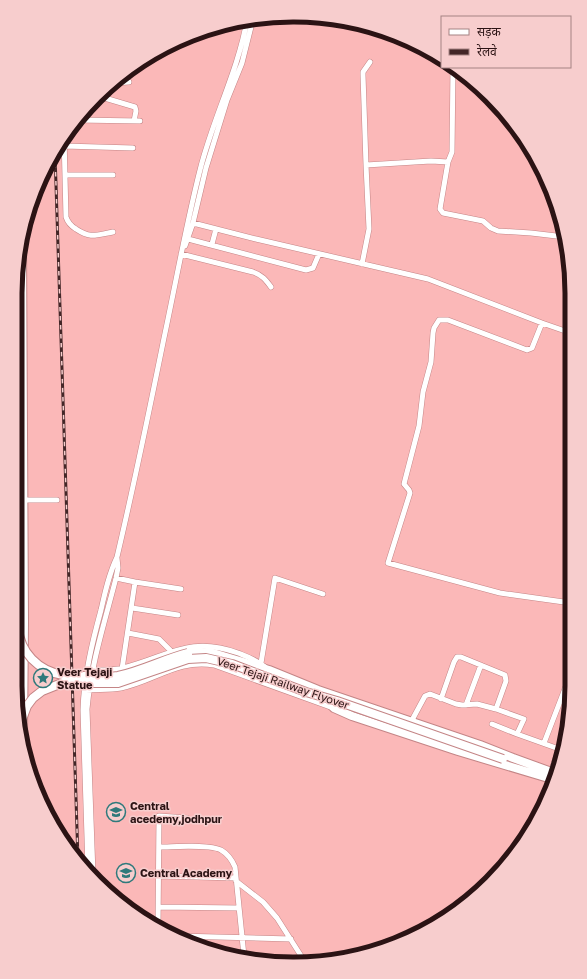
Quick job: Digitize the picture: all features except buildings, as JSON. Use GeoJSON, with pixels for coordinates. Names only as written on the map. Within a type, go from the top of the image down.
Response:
{"type":"FeatureCollection","features":[{"type":"Feature","properties":{"kind":"main road"},"geometry":{"type":"LineString","coordinates":[[22,474],[22,490]]}},
{"type":"Feature","properties":{"kind":"main road"},"geometry":{"type":"LineString","coordinates":[[22,559],[23,710]]}},
{"type":"Feature","properties":{"kind":"main road"},"geometry":{"type":"LineString","coordinates":[[22,646],[28,655],[43,668],[63,676],[109,677],[132,671],[174,656],[201,652],[213,653],[269,670],[318,690],[480,745],[549,777]]}},
{"type":"Feature","properties":{"kind":"main road","name":"Veer Tejaji Railway Flyover"},"geometry":{"type":"LineString","coordinates":[[24,715],[27,706],[33,698],[50,687],[62,682],[118,683],[188,659],[206,658],[232,664],[306,692],[337,700],[534,770]]}},
{"type":"Feature","properties":{"kind":"main road"},"geometry":{"type":"LineString","coordinates":[[318,690],[334,708],[352,716],[458,751],[534,770],[551,772]]}},
{"type":"Feature","properties":{"kind":"street"},"geometry":{"type":"LineString","coordinates":[[181,254],[193,223],[206,168],[228,100],[242,63],[251,25]]}},
{"type":"Feature","properties":{"kind":"street"},"geometry":{"type":"LineString","coordinates":[[92,868],[83,733],[87,670],[104,596],[112,567],[117,557],[139,460],[185,235],[201,167],[237,62],[246,26]]}},
{"type":"Feature","properties":{"kind":"street"},"geometry":{"type":"LineString","coordinates":[[362,264],[369,229],[363,72],[370,62]]}},
{"type":"Feature","properties":{"kind":"street"},"geometry":{"type":"LineString","coordinates":[[453,74],[452,152],[448,162],[440,209],[443,213],[483,221],[491,228],[498,231],[559,236]]}},
{"type":"Feature","properties":{"kind":"street"},"geometry":{"type":"LineString","coordinates":[[122,82],[130,82]]}},
{"type":"Feature","properties":{"kind":"street"},"geometry":{"type":"LineString","coordinates":[[106,98],[135,106],[136,110],[134,121]]}},
{"type":"Feature","properties":{"kind":"street"},"geometry":{"type":"LineString","coordinates":[[84,120],[140,121]]}},
{"type":"Feature","properties":{"kind":"street"},"geometry":{"type":"LineString","coordinates":[[66,146],[133,148]]}},
{"type":"Feature","properties":{"kind":"street"},"geometry":{"type":"LineString","coordinates":[[64,149],[66,217],[68,222],[71,226],[89,236],[113,232]]}},
{"type":"Feature","properties":{"kind":"street"},"geometry":{"type":"LineString","coordinates":[[366,165],[431,161],[448,162]]}},
{"type":"Feature","properties":{"kind":"street"},"geometry":{"type":"LineString","coordinates":[[65,175],[113,175]]}},
{"type":"Feature","properties":{"kind":"street"},"geometry":{"type":"LineString","coordinates":[[193,223],[428,279],[565,331]]}},
{"type":"Feature","properties":{"kind":"street"},"geometry":{"type":"LineString","coordinates":[[212,244],[216,229]]}},
{"type":"Feature","properties":{"kind":"street"},"geometry":{"type":"LineString","coordinates":[[188,239],[212,244],[306,270],[313,268],[319,254]]}},
{"type":"Feature","properties":{"kind":"street"},"geometry":{"type":"LineString","coordinates":[[181,254],[253,272],[265,279],[272,287]]}},
{"type":"Feature","properties":{"kind":"street"},"geometry":{"type":"LineString","coordinates":[[542,323],[532,348],[527,350],[448,320],[439,320],[437,323],[433,333],[431,362],[423,392],[419,426],[404,484],[410,490],[410,493],[388,563],[500,593],[565,602]]}},
{"type":"Feature","properties":{"kind":"street"},"geometry":{"type":"LineString","coordinates":[[22,501],[57,500]]}},
{"type":"Feature","properties":{"kind":"street"},"geometry":{"type":"LineString","coordinates":[[86,690],[93,670],[116,578],[118,568],[117,557]]}},
{"type":"Feature","properties":{"kind":"street"},"geometry":{"type":"LineString","coordinates":[[116,578],[181,589]]}},
{"type":"Feature","properties":{"kind":"street"},"geometry":{"type":"LineString","coordinates":[[261,663],[275,578],[323,594]]}},
{"type":"Feature","properties":{"kind":"street"},"geometry":{"type":"LineString","coordinates":[[122,669],[135,582]]}},
{"type":"Feature","properties":{"kind":"street"},"geometry":{"type":"LineString","coordinates":[[132,608],[178,615]]}},
{"type":"Feature","properties":{"kind":"street"},"geometry":{"type":"LineString","coordinates":[[128,633],[159,639],[171,651]]}},
{"type":"Feature","properties":{"kind":"street"},"geometry":{"type":"LineString","coordinates":[[87,670],[122,669],[171,651],[188,647],[215,646],[261,663],[269,670]]}},
{"type":"Feature","properties":{"kind":"street"},"geometry":{"type":"LineString","coordinates":[[441,699],[456,657],[461,657],[506,675],[506,681],[496,709]]}},
{"type":"Feature","properties":{"kind":"street"},"geometry":{"type":"LineString","coordinates":[[86,690],[120,688],[181,666],[202,663],[214,665],[334,708]]}},
{"type":"Feature","properties":{"kind":"street"},"geometry":{"type":"LineString","coordinates":[[466,705],[481,665]]}},
{"type":"Feature","properties":{"kind":"street"},"geometry":{"type":"LineString","coordinates":[[544,743],[565,689]]}},
{"type":"Feature","properties":{"kind":"street"},"geometry":{"type":"LineString","coordinates":[[411,722],[425,696],[430,694],[456,704],[477,704],[524,719],[518,734]]}},
{"type":"Feature","properties":{"kind":"street"},"geometry":{"type":"LineString","coordinates":[[492,724],[558,748]]}},
{"type":"Feature","properties":{"kind":"street"},"geometry":{"type":"LineString","coordinates":[[158,921],[159,816],[188,818]]}},
{"type":"Feature","properties":{"kind":"street"},"geometry":{"type":"LineString","coordinates":[[88,864],[89,829]]}},
{"type":"Feature","properties":{"kind":"street"},"geometry":{"type":"LineString","coordinates":[[159,847],[211,847],[227,854],[232,860],[235,867],[244,952]]}},
{"type":"Feature","properties":{"kind":"street"},"geometry":{"type":"LineString","coordinates":[[159,876],[236,880],[263,902],[277,918],[302,957]]}},
{"type":"Feature","properties":{"kind":"street"},"geometry":{"type":"LineString","coordinates":[[158,907],[239,908]]}},
{"type":"Feature","properties":{"kind":"street"},"geometry":{"type":"LineString","coordinates":[[191,937],[291,939]]}},
{"type":"Feature","properties":{"kind":"railway"},"geometry":{"type":"LineString","coordinates":[[55,163],[78,851]]}},
{"type":"Feature","properties":{"kind":"place","name":"Veer Tejaji Statue"},"geometry":{"type":"Point","coordinates":[43,678]}},
{"type":"Feature","properties":{"kind":"place","name":"Central acedemy,jodhpur"},"geometry":{"type":"Point","coordinates":[116,812]}},
{"type":"Feature","properties":{"kind":"place","name":"Central Academy"},"geometry":{"type":"Point","coordinates":[126,873]}}]}
